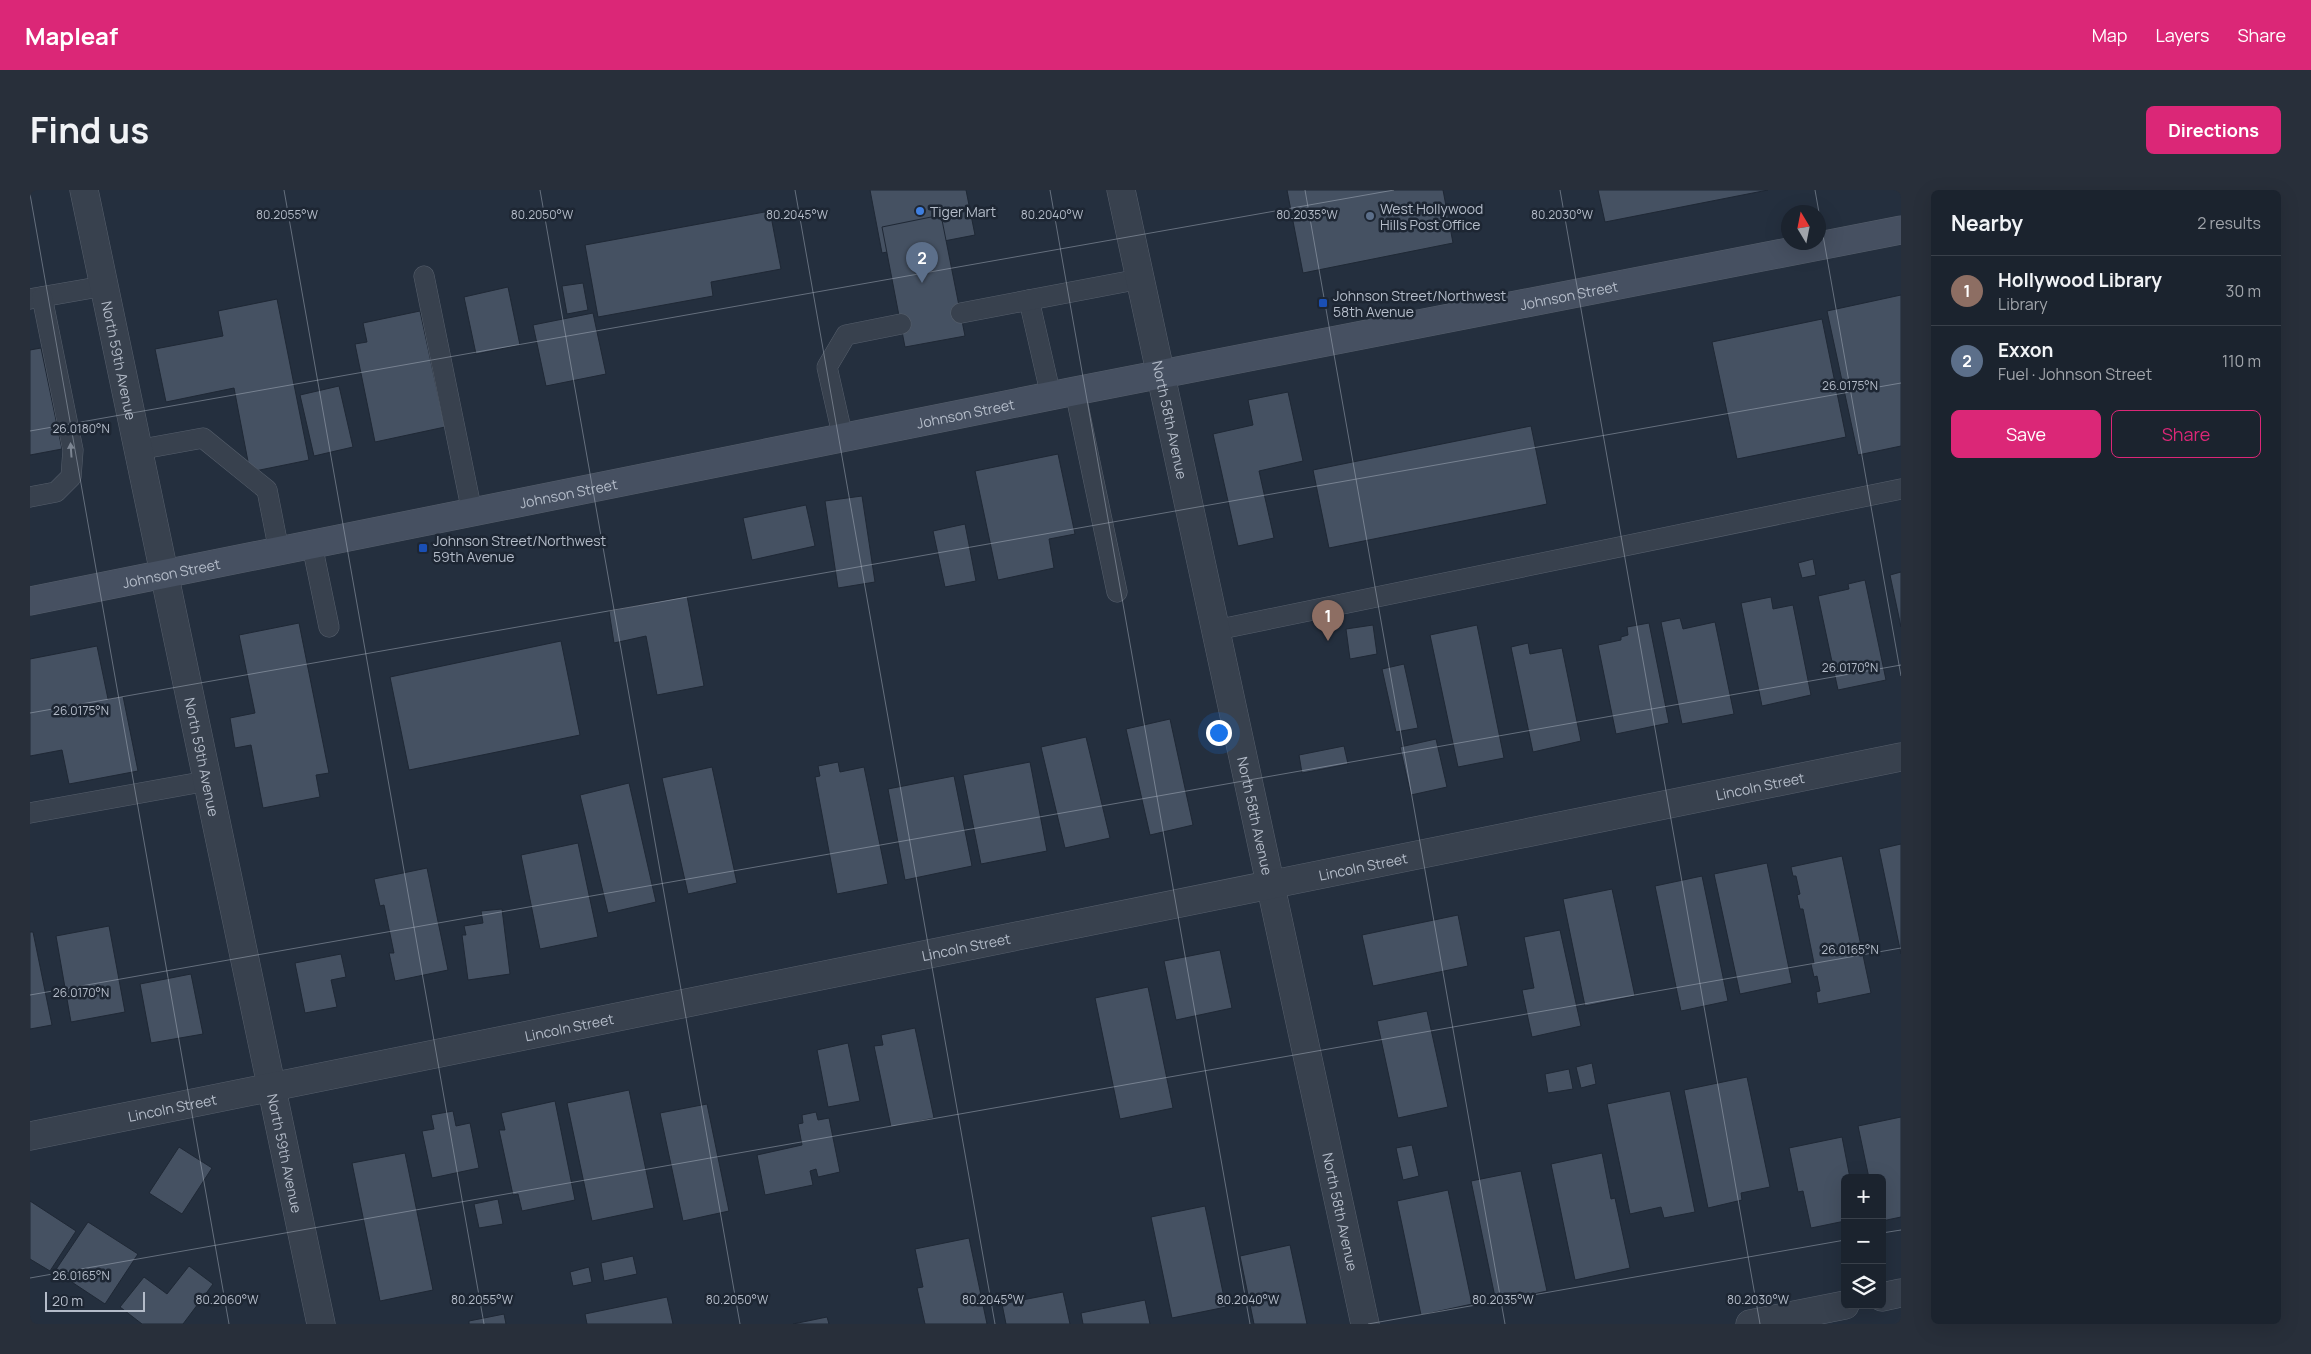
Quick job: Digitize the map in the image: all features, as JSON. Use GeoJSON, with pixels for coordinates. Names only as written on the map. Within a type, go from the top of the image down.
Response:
{"type":"FeatureCollection","features":[{"type":"Feature","properties":{"kind":"street","name":"North 59th Avenue"},"geometry":{"type":"LineString","coordinates":[[84,190],[321,1324]]}},
{"type":"Feature","properties":{"kind":"street","name":"North 58th Avenue"},"geometry":{"type":"LineString","coordinates":[[1121,190],[1365,1324]]}},
{"type":"Feature","properties":{"kind":"street","name":"Johnson Street"},"geometry":{"type":"LineString","coordinates":[[30,601],[1160,374],[1901,230]]}},
{"type":"Feature","properties":{"kind":"street","name":"Lincoln Street"},"geometry":{"type":"LineString","coordinates":[[30,1136],[1271,883],[1901,757]]}},
{"type":"Feature","properties":{"kind":"street"},"geometry":{"type":"LineString","coordinates":[[1886,1296],[1901,1293]]}},
{"type":"Feature","properties":{"kind":"street"},"geometry":{"type":"LineString","coordinates":[[1750,1324],[1841,1306]]}},
{"type":"Feature","properties":{"kind":"lane"},"geometry":{"type":"LineString","coordinates":[[424,276],[472,512]]}},
{"type":"Feature","properties":{"kind":"lane"},"geometry":{"type":"LineString","coordinates":[[961,313],[1140,279]]}},
{"type":"Feature","properties":{"kind":"lane"},"geometry":{"type":"LineString","coordinates":[[30,497],[56,492],[71,477],[72,450],[36,298],[104,286]]}},
{"type":"Feature","properties":{"kind":"lane"},"geometry":{"type":"LineString","coordinates":[[1029,300],[1063,394],[1117,592]]}},
{"type":"Feature","properties":{"kind":"lane"},"geometry":{"type":"LineString","coordinates":[[842,438],[827,367],[846,335],[901,324]]}},
{"type":"Feature","properties":{"kind":"lane"},"geometry":{"type":"LineString","coordinates":[[137,450],[203,438],[267,490],[279,551]]}},
{"type":"Feature","properties":{"kind":"lane"},"geometry":{"type":"LineString","coordinates":[[1216,630],[1901,489]]}},
{"type":"Feature","properties":{"kind":"lane"},"geometry":{"type":"LineString","coordinates":[[312,544],[329,627]]}},
{"type":"Feature","properties":{"kind":"lane"},"geometry":{"type":"LineString","coordinates":[[30,813],[207,781]]}},
{"type":"Feature","properties":{"kind":"building"},"geometry":{"type":"Polygon","coordinates":[[[870,190],[966,190],[975,235],[882,253],[870,190]]]}},
{"type":"Feature","properties":{"kind":"building","name":"West Hollywood Hills Post Office"},"geometry":{"type":"Polygon","coordinates":[[[1287,190],[1443,190],[1453,243],[1303,273],[1287,190]]]}},
{"type":"Feature","properties":{"kind":"building"},"geometry":{"type":"Polygon","coordinates":[[[1598,190],[1768,190],[1605,222],[1598,190]]]}},
{"type":"Feature","properties":{"kind":"building"},"geometry":{"type":"Polygon","coordinates":[[[770,211],[781,269],[711,282],[713,296],[598,317],[585,245],[770,211]]]}},
{"type":"Feature","properties":{"kind":"building"},"geometry":{"type":"Polygon","coordinates":[[[941,215],[965,336],[905,347],[882,227],[941,215]]]}},
{"type":"Feature","properties":{"kind":"building"},"geometry":{"type":"Polygon","coordinates":[[[583,283],[588,310],[567,314],[562,286],[583,283]]]}},
{"type":"Feature","properties":{"kind":"building"},"geometry":{"type":"Polygon","coordinates":[[[508,287],[520,345],[476,354],[464,297],[508,287]]]}},
{"type":"Feature","properties":{"kind":"building"},"geometry":{"type":"Polygon","coordinates":[[[1901,295],[1901,446],[1858,455],[1827,311],[1901,295]]]}},
{"type":"Feature","properties":{"kind":"building"},"geometry":{"type":"Polygon","coordinates":[[[277,299],[309,460],[250,472],[234,388],[166,402],[155,349],[223,336],[218,311],[277,299]]]}},
{"type":"Feature","properties":{"kind":"building"},"geometry":{"type":"Polygon","coordinates":[[[420,311],[445,427],[375,442],[355,344],[367,342],[363,323],[420,311]]]}},
{"type":"Feature","properties":{"kind":"building"},"geometry":{"type":"Polygon","coordinates":[[[593,313],[606,374],[546,386],[533,325],[593,313]]]}},
{"type":"Feature","properties":{"kind":"building"},"geometry":{"type":"Polygon","coordinates":[[[1822,319],[1846,437],[1737,459],[1712,342],[1822,319]]]}},
{"type":"Feature","properties":{"kind":"building"},"geometry":{"type":"Polygon","coordinates":[[[41,348],[62,449],[30,455],[30,350],[41,348]]]}},
{"type":"Feature","properties":{"kind":"building"},"geometry":{"type":"Polygon","coordinates":[[[339,386],[353,447],[314,456],[300,395],[339,386]]]}},
{"type":"Feature","properties":{"kind":"building"},"geometry":{"type":"Polygon","coordinates":[[[1288,392],[1303,461],[1259,471],[1274,538],[1238,546],[1213,434],[1253,425],[1248,400],[1288,392]]]}},
{"type":"Feature","properties":{"kind":"building"},"geometry":{"type":"Polygon","coordinates":[[[1531,426],[1547,504],[1329,548],[1313,470],[1531,426]]]}},
{"type":"Feature","properties":{"kind":"building"},"geometry":{"type":"Polygon","coordinates":[[[1058,454],[1075,534],[1049,539],[1054,568],[998,580],[975,471],[1058,454]]]}},
{"type":"Feature","properties":{"kind":"building"},"geometry":{"type":"Polygon","coordinates":[[[862,496],[875,582],[838,588],[825,501],[862,496]]]}},
{"type":"Feature","properties":{"kind":"building"},"geometry":{"type":"Polygon","coordinates":[[[806,505],[815,546],[752,560],[743,518],[806,505]]]}},
{"type":"Feature","properties":{"kind":"building"},"geometry":{"type":"Polygon","coordinates":[[[965,524],[976,581],[945,587],[933,531],[965,524]]]}},
{"type":"Feature","properties":{"kind":"building"},"geometry":{"type":"Polygon","coordinates":[[[1813,559],[1816,575],[1802,578],[1798,563],[1813,559]]]}},
{"type":"Feature","properties":{"kind":"building"},"geometry":{"type":"Polygon","coordinates":[[[1901,572],[1901,627],[1890,575],[1901,572]]]}},
{"type":"Feature","properties":{"kind":"building"},"geometry":{"type":"Polygon","coordinates":[[[1865,580],[1886,680],[1838,690],[1818,596],[1849,589],[1848,584],[1865,580]]]}},
{"type":"Feature","properties":{"kind":"building"},"geometry":{"type":"Polygon","coordinates":[[[687,596],[704,686],[657,695],[646,636],[614,643],[609,611],[687,596]]]}},
{"type":"Feature","properties":{"kind":"building"},"geometry":{"type":"Polygon","coordinates":[[[1771,597],[1773,609],[1793,605],[1811,695],[1762,706],[1741,603],[1771,597]]]}},
{"type":"Feature","properties":{"kind":"building"},"geometry":{"type":"Polygon","coordinates":[[[1680,618],[1683,629],[1715,622],[1734,714],[1682,724],[1661,622],[1680,618]]]}},
{"type":"Feature","properties":{"kind":"building"},"geometry":{"type":"Polygon","coordinates":[[[299,623],[329,773],[316,775],[320,797],[263,808],[251,745],[235,748],[230,718],[255,713],[239,635],[299,623]]]}},
{"type":"Feature","properties":{"kind":"building"},"geometry":{"type":"Polygon","coordinates":[[[1649,623],[1669,723],[1616,734],[1598,645],[1621,640],[1621,637],[1628,635],[1627,627],[1649,623]]]}},
{"type":"Feature","properties":{"kind":"building"},"geometry":{"type":"Polygon","coordinates":[[[1373,625],[1377,654],[1350,659],[1346,629],[1373,625]]]}},
{"type":"Feature","properties":{"kind":"building"},"geometry":{"type":"Polygon","coordinates":[[[1477,625],[1504,758],[1458,767],[1430,635],[1477,625]]]}},
{"type":"Feature","properties":{"kind":"building"},"geometry":{"type":"Polygon","coordinates":[[[561,641],[580,735],[409,770],[390,677],[561,641]]]}},
{"type":"Feature","properties":{"kind":"building"},"geometry":{"type":"Polygon","coordinates":[[[1528,643],[1530,654],[1562,648],[1581,741],[1533,752],[1511,647],[1528,643]]]}},
{"type":"Feature","properties":{"kind":"building"},"geometry":{"type":"Polygon","coordinates":[[[97,646],[108,699],[123,696],[138,771],[69,784],[62,750],[30,756],[30,659],[97,646]]]}},
{"type":"Feature","properties":{"kind":"building"},"geometry":{"type":"Polygon","coordinates":[[[1404,664],[1418,728],[1396,732],[1382,669],[1404,664]]]}},
{"type":"Feature","properties":{"kind":"building"},"geometry":{"type":"Polygon","coordinates":[[[1170,719],[1193,825],[1150,835],[1126,729],[1170,719]]]}},
{"type":"Feature","properties":{"kind":"building"},"geometry":{"type":"Polygon","coordinates":[[[1086,737],[1110,838],[1065,848],[1041,747],[1086,737]]]}},
{"type":"Feature","properties":{"kind":"building"},"geometry":{"type":"Polygon","coordinates":[[[1436,739],[1447,787],[1411,795],[1400,747],[1436,739]]]}},
{"type":"Feature","properties":{"kind":"building"},"geometry":{"type":"Polygon","coordinates":[[[1344,746],[1348,764],[1302,773],[1299,755],[1344,746]]]}},
{"type":"Feature","properties":{"kind":"building"},"geometry":{"type":"Polygon","coordinates":[[[838,762],[840,772],[864,767],[888,884],[837,894],[815,777],[820,776],[818,766],[838,762]]]}},
{"type":"Feature","properties":{"kind":"building"},"geometry":{"type":"Polygon","coordinates":[[[1030,762],[1047,851],[981,864],[963,775],[1030,762]]]}},
{"type":"Feature","properties":{"kind":"building"},"geometry":{"type":"Polygon","coordinates":[[[712,767],[737,883],[688,894],[662,778],[712,767]]]}},
{"type":"Feature","properties":{"kind":"building"},"geometry":{"type":"Polygon","coordinates":[[[954,776],[972,866],[905,880],[888,789],[954,776]]]}},
{"type":"Feature","properties":{"kind":"building"},"geometry":{"type":"Polygon","coordinates":[[[629,783],[656,902],[608,913],[580,795],[629,783]]]}},
{"type":"Feature","properties":{"kind":"building"},"geometry":{"type":"Polygon","coordinates":[[[578,843],[598,937],[540,949],[521,855],[578,843]]]}},
{"type":"Feature","properties":{"kind":"building"},"geometry":{"type":"Polygon","coordinates":[[[1901,844],[1901,954],[1879,849],[1901,844]]]}},
{"type":"Feature","properties":{"kind":"building"},"geometry":{"type":"Polygon","coordinates":[[[1842,856],[1871,993],[1818,1004],[1816,992],[1820,991],[1817,976],[1814,977],[1811,964],[1814,963],[1803,909],[1800,909],[1797,895],[1800,894],[1796,876],[1793,876],[1791,867],[1842,856]]]}},
{"type":"Feature","properties":{"kind":"building"},"geometry":{"type":"Polygon","coordinates":[[[1767,863],[1792,983],[1740,994],[1714,874],[1767,863]]]}},
{"type":"Feature","properties":{"kind":"building"},"geometry":{"type":"Polygon","coordinates":[[[427,868],[448,970],[395,981],[389,953],[394,953],[384,905],[380,906],[374,879],[427,868]]]}},
{"type":"Feature","properties":{"kind":"building"},"geometry":{"type":"Polygon","coordinates":[[[1702,876],[1728,1001],[1681,1011],[1655,886],[1702,876]]]}},
{"type":"Feature","properties":{"kind":"building"},"geometry":{"type":"Polygon","coordinates":[[[1612,889],[1635,996],[1585,1006],[1563,899],[1612,889]]]}},
{"type":"Feature","properties":{"kind":"building"},"geometry":{"type":"Polygon","coordinates":[[[502,909],[510,974],[468,980],[462,935],[466,935],[464,926],[483,923],[481,911],[502,909]]]}},
{"type":"Feature","properties":{"kind":"building"},"geometry":{"type":"Polygon","coordinates":[[[1458,915],[1468,966],[1373,986],[1362,935],[1458,915]]]}},
{"type":"Feature","properties":{"kind":"building"},"geometry":{"type":"Polygon","coordinates":[[[109,926],[125,1012],[71,1022],[56,936],[109,926]]]}},
{"type":"Feature","properties":{"kind":"building"},"geometry":{"type":"Polygon","coordinates":[[[1560,930],[1581,1026],[1532,1037],[1522,990],[1534,988],[1524,937],[1560,930]]]}},
{"type":"Feature","properties":{"kind":"building"},"geometry":{"type":"Polygon","coordinates":[[[30,932],[33,932],[52,1025],[30,1029],[30,932]]]}},
{"type":"Feature","properties":{"kind":"building"},"geometry":{"type":"Polygon","coordinates":[[[1220,950],[1232,1008],[1176,1020],[1164,961],[1220,950]]]}},
{"type":"Feature","properties":{"kind":"building"},"geometry":{"type":"Polygon","coordinates":[[[341,954],[346,977],[331,980],[337,1007],[305,1013],[295,963],[341,954]]]}},
{"type":"Feature","properties":{"kind":"building"},"geometry":{"type":"Polygon","coordinates":[[[191,974],[203,1034],[151,1043],[140,984],[191,974]]]}},
{"type":"Feature","properties":{"kind":"building"},"geometry":{"type":"Polygon","coordinates":[[[1148,987],[1173,1108],[1120,1119],[1095,998],[1148,987]]]}},
{"type":"Feature","properties":{"kind":"building"},"geometry":{"type":"Polygon","coordinates":[[[1427,1011],[1448,1107],[1398,1118],[1377,1021],[1427,1011]]]}},
{"type":"Feature","properties":{"kind":"building"},"geometry":{"type":"Polygon","coordinates":[[[915,1028],[934,1118],[891,1127],[874,1046],[883,1045],[881,1035],[915,1028]]]}},
{"type":"Feature","properties":{"kind":"building"},"geometry":{"type":"Polygon","coordinates":[[[848,1043],[860,1101],[828,1107],[817,1050],[848,1043]]]}},
{"type":"Feature","properties":{"kind":"building"},"geometry":{"type":"Polygon","coordinates":[[[1592,1063],[1596,1084],[1581,1088],[1576,1067],[1592,1063]]]}},
{"type":"Feature","properties":{"kind":"building"},"geometry":{"type":"Polygon","coordinates":[[[1569,1069],[1573,1089],[1548,1093],[1545,1074],[1569,1069]]]}},
{"type":"Feature","properties":{"kind":"building"},"geometry":{"type":"Polygon","coordinates":[[[1747,1077],[1770,1187],[1741,1193],[1742,1200],[1708,1208],[1684,1090],[1747,1077]]]}},
{"type":"Feature","properties":{"kind":"building"},"geometry":{"type":"Polygon","coordinates":[[[629,1090],[654,1208],[592,1221],[567,1103],[629,1090]]]}},
{"type":"Feature","properties":{"kind":"building"},"geometry":{"type":"Polygon","coordinates":[[[1670,1091],[1695,1212],[1664,1218],[1661,1207],[1630,1214],[1607,1104],[1670,1091]]]}},
{"type":"Feature","properties":{"kind":"building"},"geometry":{"type":"Polygon","coordinates":[[[555,1101],[575,1200],[522,1211],[518,1194],[513,1195],[499,1130],[505,1130],[501,1113],[555,1101]]]}},
{"type":"Feature","properties":{"kind":"building"},"geometry":{"type":"Polygon","coordinates":[[[707,1104],[729,1211],[683,1221],[660,1113],[707,1104]]]}},
{"type":"Feature","properties":{"kind":"building"},"geometry":{"type":"Polygon","coordinates":[[[453,1111],[456,1126],[470,1123],[479,1168],[432,1178],[422,1131],[434,1129],[431,1115],[453,1111]]]}},
{"type":"Feature","properties":{"kind":"building"},"geometry":{"type":"Polygon","coordinates":[[[816,1112],[818,1120],[829,1118],[840,1172],[818,1177],[816,1169],[810,1171],[813,1185],[765,1195],[757,1155],[802,1145],[798,1124],[803,1123],[802,1115],[816,1112]]]}},
{"type":"Feature","properties":{"kind":"building"},"geometry":{"type":"Polygon","coordinates":[[[1901,1117],[1901,1217],[1886,1220],[1886,1174],[1868,1174],[1858,1126],[1901,1117]]]}},
{"type":"Feature","properties":{"kind":"building"},"geometry":{"type":"Polygon","coordinates":[[[1842,1137],[1849,1174],[1841,1174],[1841,1222],[1811,1228],[1803,1191],[1798,1192],[1789,1148],[1842,1137]]]}},
{"type":"Feature","properties":{"kind":"building"},"geometry":{"type":"Polygon","coordinates":[[[1412,1145],[1419,1176],[1403,1180],[1396,1148],[1412,1145]]]}},
{"type":"Feature","properties":{"kind":"building"},"geometry":{"type":"Polygon","coordinates":[[[179,1147],[212,1168],[182,1214],[149,1193],[179,1147]]]}},
{"type":"Feature","properties":{"kind":"building"},"geometry":{"type":"Polygon","coordinates":[[[405,1153],[433,1290],[380,1301],[352,1163],[405,1153]]]}},
{"type":"Feature","properties":{"kind":"building"},"geometry":{"type":"Polygon","coordinates":[[[1602,1153],[1611,1199],[1615,1198],[1630,1268],[1575,1280],[1551,1164],[1602,1153]]]}},
{"type":"Feature","properties":{"kind":"building"},"geometry":{"type":"Polygon","coordinates":[[[1521,1171],[1547,1291],[1496,1302],[1471,1181],[1521,1171]]]}},
{"type":"Feature","properties":{"kind":"building"},"geometry":{"type":"Polygon","coordinates":[[[1448,1190],[1472,1304],[1421,1315],[1397,1201],[1448,1190]]]}},
{"type":"Feature","properties":{"kind":"building"},"geometry":{"type":"Polygon","coordinates":[[[498,1199],[503,1224],[479,1228],[474,1204],[498,1199]]]}},
{"type":"Feature","properties":{"kind":"building"},"geometry":{"type":"Polygon","coordinates":[[[30,1201],[76,1231],[50,1271],[30,1259],[30,1201]]]}},
{"type":"Feature","properties":{"kind":"building"},"geometry":{"type":"Polygon","coordinates":[[[1205,1206],[1226,1307],[1172,1318],[1151,1217],[1205,1206]]]}},
{"type":"Feature","properties":{"kind":"building"},"geometry":{"type":"Polygon","coordinates":[[[88,1222],[138,1254],[105,1304],[55,1271],[88,1222]]]}},
{"type":"Feature","properties":{"kind":"building"},"geometry":{"type":"Polygon","coordinates":[[[969,1238],[987,1324],[925,1324],[917,1288],[923,1287],[915,1249],[969,1238]]]}},
{"type":"Feature","properties":{"kind":"building"},"geometry":{"type":"Polygon","coordinates":[[[1290,1245],[1307,1324],[1254,1324],[1240,1256],[1290,1245]]]}},
{"type":"Feature","properties":{"kind":"building"},"geometry":{"type":"Polygon","coordinates":[[[633,1256],[637,1274],[604,1281],[601,1263],[633,1256]]]}},
{"type":"Feature","properties":{"kind":"building"},"geometry":{"type":"Polygon","coordinates":[[[189,1266],[213,1284],[183,1324],[142,1324],[120,1307],[144,1277],[167,1294],[189,1266]]]}},
{"type":"Feature","properties":{"kind":"building"},"geometry":{"type":"Polygon","coordinates":[[[589,1267],[592,1282],[573,1286],[570,1272],[589,1267]]]}},
{"type":"Feature","properties":{"kind":"building"},"geometry":{"type":"Polygon","coordinates":[[[1063,1292],[1070,1324],[1006,1324],[1002,1304],[1063,1292]]]}},
{"type":"Feature","properties":{"kind":"building"},"geometry":{"type":"Polygon","coordinates":[[[667,1297],[673,1324],[587,1324],[585,1314],[667,1297]]]}},
{"type":"Feature","properties":{"kind":"building"},"geometry":{"type":"Polygon","coordinates":[[[1145,1300],[1150,1324],[1083,1324],[1081,1313],[1145,1300]]]}},
{"type":"Feature","properties":{"kind":"building"},"geometry":{"type":"Polygon","coordinates":[[[504,1314],[506,1324],[469,1324],[469,1321],[504,1314]]]}},
{"type":"Feature","properties":{"kind":"building"},"geometry":{"type":"Polygon","coordinates":[[[827,1317],[829,1324],[793,1324],[827,1317]]]}},
{"type":"Feature","properties":{"kind":"place","name":"Tiger Mart"},"geometry":{"type":"Point","coordinates":[920,211]}},
{"type":"Feature","properties":{"kind":"place","name":"West Hollywood Hills Post Office"},"geometry":{"type":"Point","coordinates":[1370,216]}},
{"type":"Feature","properties":{"kind":"place","name":"Exxon"},"geometry":{"type":"Point","coordinates":[922,283]}},
{"type":"Feature","properties":{"kind":"place","name":"Johnson Street/Northwest 58th Avenue"},"geometry":{"type":"Point","coordinates":[1323,303]}},
{"type":"Feature","properties":{"kind":"place","name":"Johnson Street/Northwest 59th Avenue"},"geometry":{"type":"Point","coordinates":[423,548]}},
{"type":"Feature","properties":{"kind":"place","name":"Hollywood Library"},"geometry":{"type":"Point","coordinates":[1328,641]}}]}
